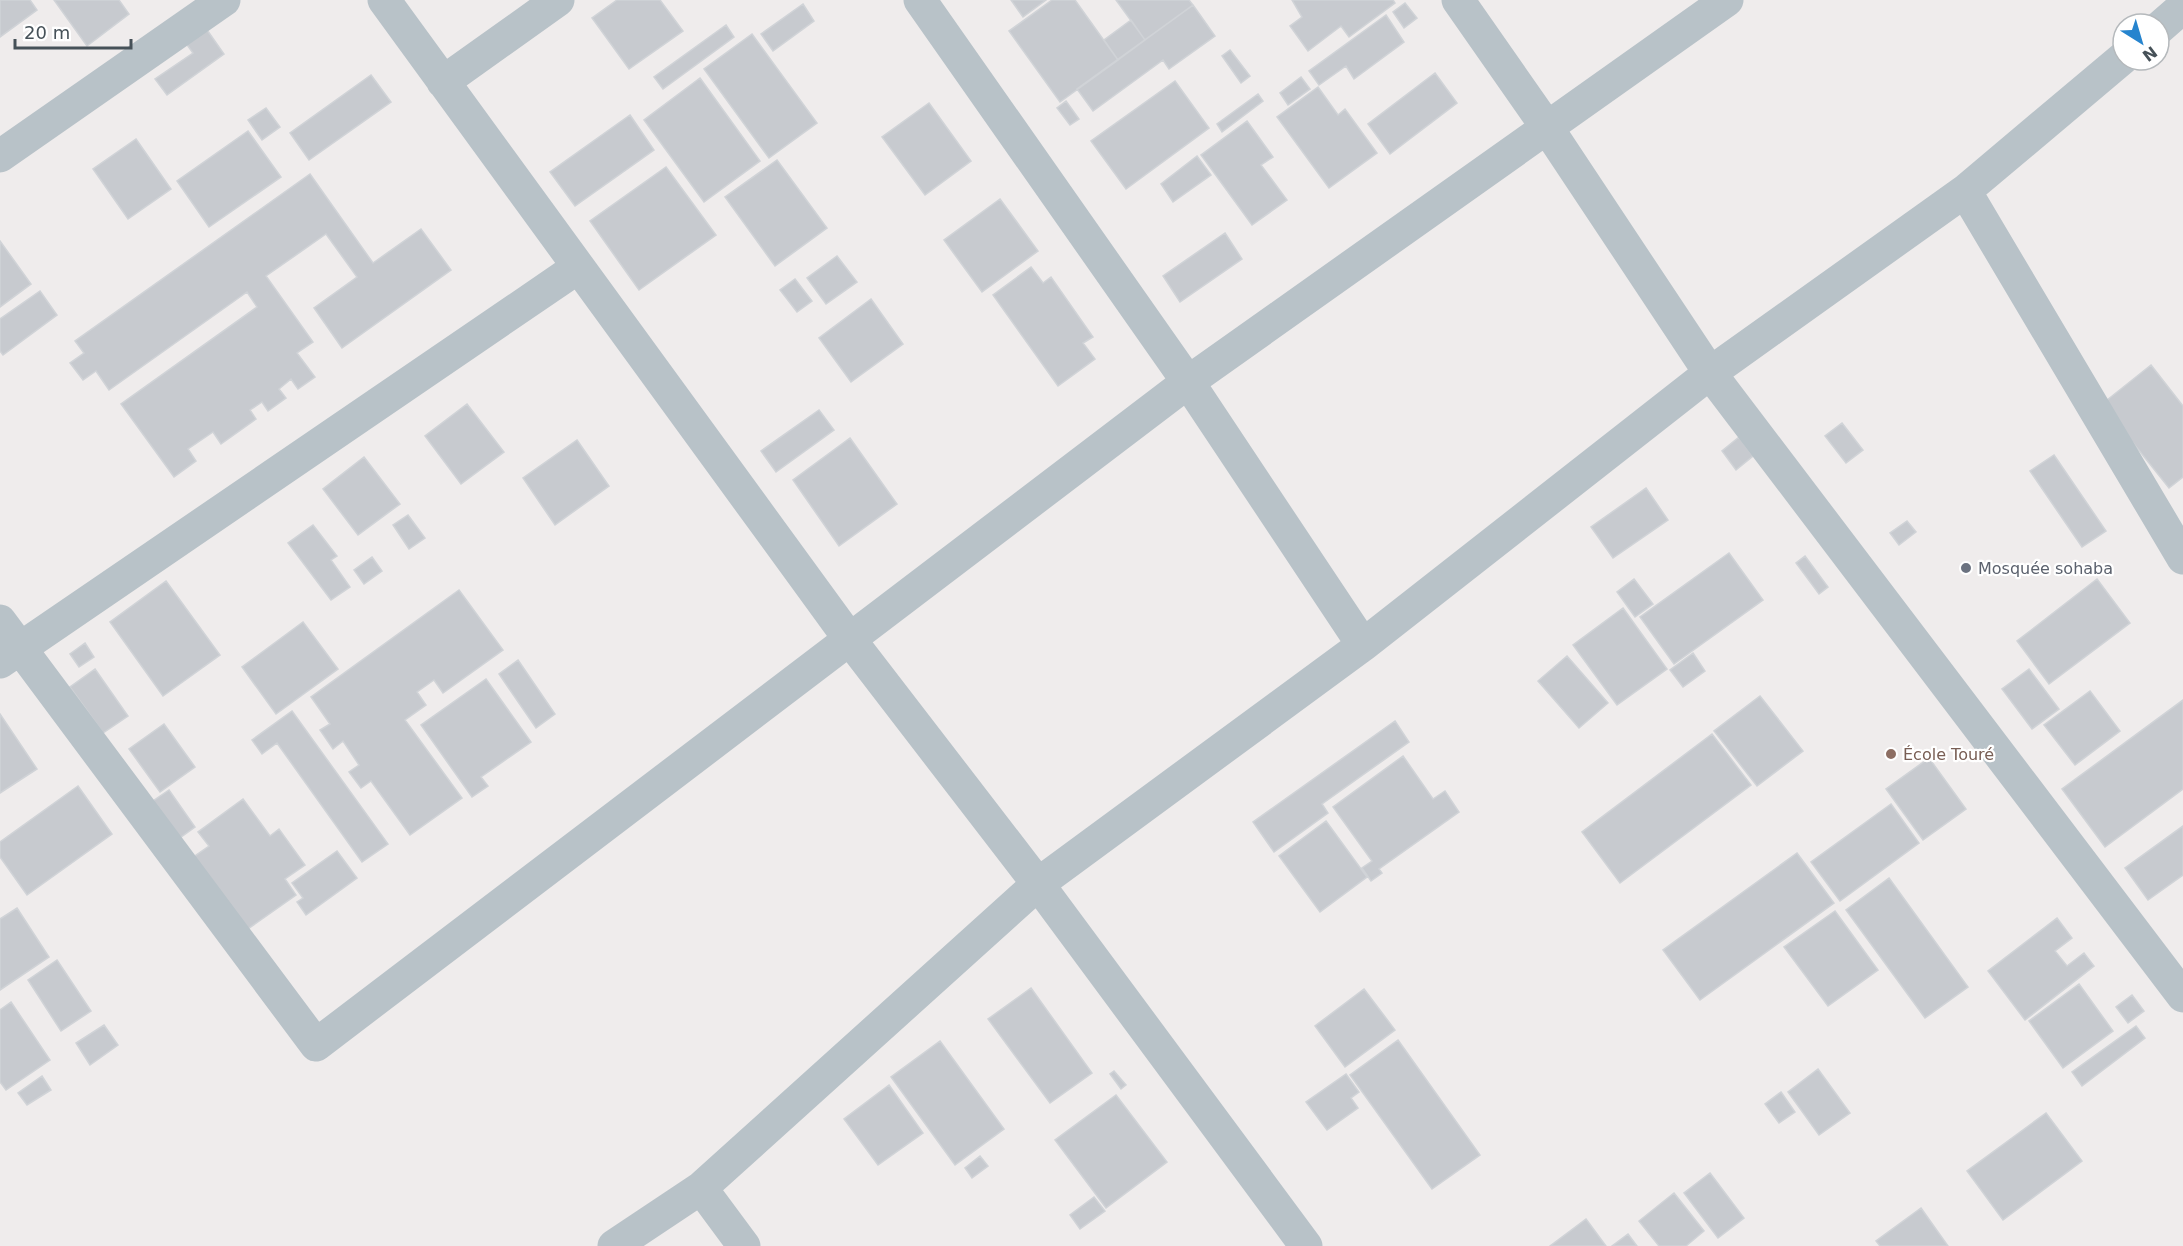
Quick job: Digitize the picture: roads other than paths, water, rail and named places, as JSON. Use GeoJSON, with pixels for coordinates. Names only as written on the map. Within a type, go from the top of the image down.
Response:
{"type":"FeatureCollection","features":[{"type":"Feature","properties":{"kind":"street"},"geometry":{"type":"LineString","coordinates":[[0,156],[224,0]]}},
{"type":"Feature","properties":{"kind":"street"},"geometry":{"type":"LineString","coordinates":[[384,0],[577,268],[851,641],[1038,884],[1306,1246]]}},
{"type":"Feature","properties":{"kind":"street"},"geometry":{"type":"LineString","coordinates":[[442,82],[558,0]]}},
{"type":"Feature","properties":{"kind":"street"},"geometry":{"type":"LineString","coordinates":[[920,0],[1188,382],[1363,645]]}},
{"type":"Feature","properties":{"kind":"street"},"geometry":{"type":"LineString","coordinates":[[1458,0],[1546,126],[1710,373],[2183,996]]}},
{"type":"Feature","properties":{"kind":"street"},"geometry":{"type":"LineString","coordinates":[[0,621],[10,655],[316,1045],[851,641],[1188,382],[1546,126],[1727,0]]}},
{"type":"Feature","properties":{"kind":"street"},"geometry":{"type":"LineString","coordinates":[[2171,18],[2183,8]]}},
{"type":"Feature","properties":{"kind":"street"},"geometry":{"type":"LineString","coordinates":[[614,1246],[701,1188],[1038,884],[1363,645],[1710,373],[1965,191],[2111,68]]}},
{"type":"Feature","properties":{"kind":"street"},"geometry":{"type":"LineString","coordinates":[[1965,191],[2183,558]]}},
{"type":"Feature","properties":{"kind":"street"},"geometry":{"type":"LineString","coordinates":[[10,655],[577,268]]}},
{"type":"Feature","properties":{"kind":"street"},"geometry":{"type":"LineString","coordinates":[[701,1188],[744,1246]]}},
{"type":"Feature","properties":{"kind":"place","name":"Mosquée sohaba"},"geometry":{"type":"Point","coordinates":[1966,568]}},
{"type":"Feature","properties":{"kind":"place","name":"École Touré"},"geometry":{"type":"Point","coordinates":[1891,754]}}]}
